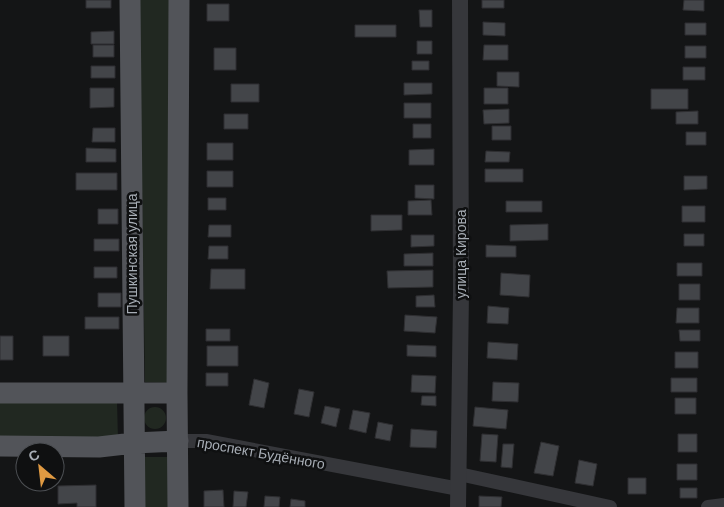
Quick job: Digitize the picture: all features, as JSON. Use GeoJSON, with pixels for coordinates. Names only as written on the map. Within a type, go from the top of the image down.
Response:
{"type":"FeatureCollection","features":[{"type":"Feature","properties":{"kind":"main road","name":"Пушкинская улица"},"geometry":{"type":"LineString","coordinates":[[130,0],[135,507]]}},
{"type":"Feature","properties":{"kind":"main road"},"geometry":{"type":"LineString","coordinates":[[178,507],[179,0]]}},
{"type":"Feature","properties":{"kind":"main road"},"geometry":{"type":"LineString","coordinates":[[0,393],[177,393]]}},
{"type":"Feature","properties":{"kind":"main road","name":"проспект Будённого"},"geometry":{"type":"LineString","coordinates":[[0,446],[99,447],[178,441]]}},
{"type":"Feature","properties":{"kind":"street","name":"улица Кирова"},"geometry":{"type":"LineString","coordinates":[[458,507],[461,293],[460,0]]}},
{"type":"Feature","properties":{"kind":"street","name":"проспект Будённого"},"geometry":{"type":"LineString","coordinates":[[178,441],[206,441],[610,507]]}},
{"type":"Feature","properties":{"kind":"street"},"geometry":{"type":"LineString","coordinates":[[708,507],[724,505]]}},
{"type":"Feature","properties":{"kind":"shaded area"},"geometry":{"type":"Polygon","coordinates":[[[139,0],[173,0],[176,383],[145,382],[139,0]]]}},
{"type":"Feature","properties":{"kind":"shaded area"},"geometry":{"type":"Polygon","coordinates":[[[117,401],[118,439],[0,438],[0,403],[117,401]]]}},
{"type":"Feature","properties":{"kind":"shaded area"},"geometry":{"type":"Polygon","coordinates":[[[155,407],[163,410],[166,418],[163,426],[155,429],[147,426],[144,418],[147,410],[155,407]]]}},
{"type":"Feature","properties":{"kind":"shaded area"},"geometry":{"type":"Polygon","coordinates":[[[143,457],[172,457],[172,507],[144,507],[143,457]]]}},
{"type":"Feature","properties":{"kind":"building"},"geometry":{"type":"Polygon","coordinates":[[[86,0],[111,0],[111,8],[86,8],[86,0]]]}},
{"type":"Feature","properties":{"kind":"building"},"geometry":{"type":"Polygon","coordinates":[[[482,0],[504,0],[504,8],[482,8],[482,0]]]}},
{"type":"Feature","properties":{"kind":"building"},"geometry":{"type":"Polygon","coordinates":[[[684,0],[704,0],[704,11],[683,10],[684,0]]]}},
{"type":"Feature","properties":{"kind":"building"},"geometry":{"type":"Polygon","coordinates":[[[207,4],[229,4],[229,21],[207,21],[207,4]]]}},
{"type":"Feature","properties":{"kind":"building"},"geometry":{"type":"Polygon","coordinates":[[[419,10],[432,10],[432,27],[420,27],[419,10]]]}},
{"type":"Feature","properties":{"kind":"building"},"geometry":{"type":"Polygon","coordinates":[[[483,22],[505,23],[505,36],[483,35],[483,22]]]}},
{"type":"Feature","properties":{"kind":"building"},"geometry":{"type":"Polygon","coordinates":[[[685,23],[706,23],[706,35],[685,35],[685,23]]]}},
{"type":"Feature","properties":{"kind":"building"},"geometry":{"type":"Polygon","coordinates":[[[355,25],[396,25],[396,37],[355,37],[355,25]]]}},
{"type":"Feature","properties":{"kind":"building"},"geometry":{"type":"Polygon","coordinates":[[[114,31],[114,44],[91,44],[91,32],[114,31]]]}},
{"type":"Feature","properties":{"kind":"building"},"geometry":{"type":"Polygon","coordinates":[[[417,41],[432,41],[432,54],[417,54],[417,41]]]}},
{"type":"Feature","properties":{"kind":"building"},"geometry":{"type":"Polygon","coordinates":[[[93,45],[114,45],[114,57],[93,57],[93,45]]]}},
{"type":"Feature","properties":{"kind":"building"},"geometry":{"type":"Polygon","coordinates":[[[484,45],[508,45],[508,60],[483,60],[484,45]]]}},
{"type":"Feature","properties":{"kind":"building"},"geometry":{"type":"Polygon","coordinates":[[[685,46],[706,46],[706,58],[685,58],[685,46]]]}},
{"type":"Feature","properties":{"kind":"building"},"geometry":{"type":"Polygon","coordinates":[[[214,48],[236,48],[236,70],[214,70],[214,48]]]}},
{"type":"Feature","properties":{"kind":"building"},"geometry":{"type":"Polygon","coordinates":[[[412,61],[429,61],[429,70],[412,70],[412,61]]]}},
{"type":"Feature","properties":{"kind":"building"},"geometry":{"type":"Polygon","coordinates":[[[91,66],[115,66],[115,78],[91,78],[91,66]]]}},
{"type":"Feature","properties":{"kind":"building"},"geometry":{"type":"Polygon","coordinates":[[[683,67],[705,67],[705,80],[683,80],[683,67]]]}},
{"type":"Feature","properties":{"kind":"building"},"geometry":{"type":"Polygon","coordinates":[[[497,72],[519,72],[519,87],[497,86],[497,72]]]}},
{"type":"Feature","properties":{"kind":"building"},"geometry":{"type":"Polygon","coordinates":[[[404,83],[432,83],[432,94],[404,95],[404,83]]]}},
{"type":"Feature","properties":{"kind":"building"},"geometry":{"type":"Polygon","coordinates":[[[231,84],[259,84],[259,102],[231,102],[231,84]]]}},
{"type":"Feature","properties":{"kind":"building"},"geometry":{"type":"Polygon","coordinates":[[[90,88],[114,88],[114,107],[90,108],[90,88]]]}},
{"type":"Feature","properties":{"kind":"building"},"geometry":{"type":"Polygon","coordinates":[[[484,88],[508,88],[508,104],[484,104],[484,88]]]}},
{"type":"Feature","properties":{"kind":"building"},"geometry":{"type":"Polygon","coordinates":[[[651,89],[688,89],[688,109],[651,109],[651,89]]]}},
{"type":"Feature","properties":{"kind":"building"},"geometry":{"type":"Polygon","coordinates":[[[404,103],[431,103],[431,118],[404,118],[404,103]]]}},
{"type":"Feature","properties":{"kind":"building"},"geometry":{"type":"Polygon","coordinates":[[[509,109],[509,123],[484,124],[483,110],[509,109]]]}},
{"type":"Feature","properties":{"kind":"building"},"geometry":{"type":"Polygon","coordinates":[[[698,111],[698,124],[676,124],[676,112],[698,111]]]}},
{"type":"Feature","properties":{"kind":"building"},"geometry":{"type":"Polygon","coordinates":[[[224,114],[248,114],[248,129],[224,129],[224,114]]]}},
{"type":"Feature","properties":{"kind":"building"},"geometry":{"type":"Polygon","coordinates":[[[413,124],[431,124],[431,138],[413,138],[413,124]]]}},
{"type":"Feature","properties":{"kind":"building"},"geometry":{"type":"Polygon","coordinates":[[[492,126],[511,126],[511,140],[492,140],[492,126]]]}},
{"type":"Feature","properties":{"kind":"building"},"geometry":{"type":"Polygon","coordinates":[[[93,128],[115,128],[115,142],[92,142],[93,128]]]}},
{"type":"Feature","properties":{"kind":"building"},"geometry":{"type":"Polygon","coordinates":[[[686,132],[706,132],[706,145],[686,145],[686,132]]]}},
{"type":"Feature","properties":{"kind":"building"},"geometry":{"type":"Polygon","coordinates":[[[207,143],[233,143],[233,160],[207,160],[207,143]]]}},
{"type":"Feature","properties":{"kind":"building"},"geometry":{"type":"Polygon","coordinates":[[[86,148],[116,149],[116,162],[86,162],[86,148]]]}},
{"type":"Feature","properties":{"kind":"building"},"geometry":{"type":"Polygon","coordinates":[[[434,149],[434,165],[409,165],[409,150],[434,149]]]}},
{"type":"Feature","properties":{"kind":"building"},"geometry":{"type":"Polygon","coordinates":[[[486,151],[510,152],[509,162],[485,162],[486,151]]]}},
{"type":"Feature","properties":{"kind":"building"},"geometry":{"type":"Polygon","coordinates":[[[485,169],[523,169],[523,182],[485,182],[485,169]]]}},
{"type":"Feature","properties":{"kind":"building"},"geometry":{"type":"Polygon","coordinates":[[[207,171],[233,171],[233,187],[207,187],[207,171]]]}},
{"type":"Feature","properties":{"kind":"building"},"geometry":{"type":"Polygon","coordinates":[[[76,173],[117,173],[117,190],[76,190],[76,173]]]}},
{"type":"Feature","properties":{"kind":"building"},"geometry":{"type":"Polygon","coordinates":[[[684,176],[707,176],[707,189],[684,190],[684,176]]]}},
{"type":"Feature","properties":{"kind":"building"},"geometry":{"type":"Polygon","coordinates":[[[415,185],[434,185],[434,199],[415,198],[415,185]]]}},
{"type":"Feature","properties":{"kind":"building"},"geometry":{"type":"Polygon","coordinates":[[[208,198],[226,198],[226,210],[208,210],[208,198]]]}},
{"type":"Feature","properties":{"kind":"building"},"geometry":{"type":"Polygon","coordinates":[[[431,200],[432,215],[408,215],[408,201],[431,200]]]}},
{"type":"Feature","properties":{"kind":"building"},"geometry":{"type":"Polygon","coordinates":[[[506,201],[542,201],[542,212],[506,212],[506,201]]]}},
{"type":"Feature","properties":{"kind":"building"},"geometry":{"type":"Polygon","coordinates":[[[682,206],[705,206],[705,222],[682,222],[682,206]]]}},
{"type":"Feature","properties":{"kind":"building"},"geometry":{"type":"Polygon","coordinates":[[[98,209],[118,209],[118,224],[98,224],[98,209]]]}},
{"type":"Feature","properties":{"kind":"building"},"geometry":{"type":"Polygon","coordinates":[[[371,215],[402,215],[402,230],[371,231],[371,215]]]}},
{"type":"Feature","properties":{"kind":"building"},"geometry":{"type":"Polygon","coordinates":[[[548,224],[548,240],[510,241],[510,225],[548,224]]]}},
{"type":"Feature","properties":{"kind":"building"},"geometry":{"type":"Polygon","coordinates":[[[209,225],[231,225],[231,237],[208,237],[209,225]]]}},
{"type":"Feature","properties":{"kind":"building"},"geometry":{"type":"Polygon","coordinates":[[[684,234],[704,234],[704,246],[684,246],[684,234]]]}},
{"type":"Feature","properties":{"kind":"building"},"geometry":{"type":"Polygon","coordinates":[[[411,235],[434,235],[434,246],[411,247],[411,235]]]}},
{"type":"Feature","properties":{"kind":"building"},"geometry":{"type":"Polygon","coordinates":[[[94,239],[119,239],[119,251],[94,251],[94,239]]]}},
{"type":"Feature","properties":{"kind":"building"},"geometry":{"type":"Polygon","coordinates":[[[486,245],[516,246],[516,257],[486,257],[486,245]]]}},
{"type":"Feature","properties":{"kind":"building"},"geometry":{"type":"Polygon","coordinates":[[[209,246],[228,246],[228,259],[208,259],[209,246]]]}},
{"type":"Feature","properties":{"kind":"building"},"geometry":{"type":"Polygon","coordinates":[[[433,253],[433,266],[404,266],[404,254],[433,253]]]}},
{"type":"Feature","properties":{"kind":"building"},"geometry":{"type":"Polygon","coordinates":[[[677,263],[702,263],[702,276],[677,276],[677,263]]]}},
{"type":"Feature","properties":{"kind":"building"},"geometry":{"type":"Polygon","coordinates":[[[94,267],[117,267],[117,278],[94,278],[94,267]]]}},
{"type":"Feature","properties":{"kind":"building"},"geometry":{"type":"Polygon","coordinates":[[[211,269],[245,269],[245,289],[210,289],[211,269]]]}},
{"type":"Feature","properties":{"kind":"building"},"geometry":{"type":"Polygon","coordinates":[[[433,270],[433,287],[388,288],[387,271],[433,270]]]}},
{"type":"Feature","properties":{"kind":"building"},"geometry":{"type":"Polygon","coordinates":[[[501,273],[530,275],[529,297],[500,295],[501,273]]]}},
{"type":"Feature","properties":{"kind":"building"},"geometry":{"type":"Polygon","coordinates":[[[679,284],[700,284],[700,300],[679,300],[679,284]]]}},
{"type":"Feature","properties":{"kind":"building"},"geometry":{"type":"Polygon","coordinates":[[[98,293],[121,293],[121,307],[98,307],[98,293]]]}},
{"type":"Feature","properties":{"kind":"building"},"geometry":{"type":"Polygon","coordinates":[[[434,295],[435,307],[416,307],[416,296],[434,295]]]}},
{"type":"Feature","properties":{"kind":"building"},"geometry":{"type":"Polygon","coordinates":[[[488,306],[509,308],[508,324],[487,323],[488,306]]]}},
{"type":"Feature","properties":{"kind":"building"},"geometry":{"type":"Polygon","coordinates":[[[677,308],[699,308],[699,323],[676,323],[677,308]]]}},
{"type":"Feature","properties":{"kind":"building"},"geometry":{"type":"Polygon","coordinates":[[[405,315],[437,317],[435,333],[404,331],[405,315]]]}},
{"type":"Feature","properties":{"kind":"building"},"geometry":{"type":"Polygon","coordinates":[[[85,317],[119,317],[119,329],[85,329],[85,317]]]}},
{"type":"Feature","properties":{"kind":"building"},"geometry":{"type":"Polygon","coordinates":[[[206,329],[230,329],[230,341],[206,341],[206,329]]]}},
{"type":"Feature","properties":{"kind":"building"},"geometry":{"type":"Polygon","coordinates":[[[679,330],[700,330],[700,341],[680,341],[679,330]]]}},
{"type":"Feature","properties":{"kind":"building"},"geometry":{"type":"Polygon","coordinates":[[[0,336],[13,336],[13,360],[0,360],[0,336]]]}},
{"type":"Feature","properties":{"kind":"building"},"geometry":{"type":"Polygon","coordinates":[[[43,336],[69,336],[69,356],[43,356],[43,336]]]}},
{"type":"Feature","properties":{"kind":"building"},"geometry":{"type":"Polygon","coordinates":[[[488,342],[518,344],[517,360],[487,358],[488,342]]]}},
{"type":"Feature","properties":{"kind":"building"},"geometry":{"type":"Polygon","coordinates":[[[407,345],[436,346],[436,357],[407,356],[407,345]]]}},
{"type":"Feature","properties":{"kind":"building"},"geometry":{"type":"Polygon","coordinates":[[[207,346],[238,346],[238,366],[207,366],[207,346]]]}},
{"type":"Feature","properties":{"kind":"building"},"geometry":{"type":"Polygon","coordinates":[[[675,352],[698,352],[698,368],[675,368],[675,352]]]}},
{"type":"Feature","properties":{"kind":"building"},"geometry":{"type":"Polygon","coordinates":[[[206,373],[228,373],[228,386],[206,386],[206,373]]]}},
{"type":"Feature","properties":{"kind":"building"},"geometry":{"type":"Polygon","coordinates":[[[412,375],[436,376],[435,393],[411,392],[412,375]]]}},
{"type":"Feature","properties":{"kind":"building"},"geometry":{"type":"Polygon","coordinates":[[[671,378],[697,378],[697,392],[671,392],[671,378]]]}},
{"type":"Feature","properties":{"kind":"building"},"geometry":{"type":"Polygon","coordinates":[[[254,379],[269,383],[264,408],[249,405],[254,379]]]}},
{"type":"Feature","properties":{"kind":"building"},"geometry":{"type":"Polygon","coordinates":[[[493,382],[519,383],[518,402],[492,401],[493,382]]]}},
{"type":"Feature","properties":{"kind":"building"},"geometry":{"type":"Polygon","coordinates":[[[299,389],[314,392],[309,417],[294,414],[299,389]]]}},
{"type":"Feature","properties":{"kind":"building"},"geometry":{"type":"Polygon","coordinates":[[[422,396],[436,396],[436,406],[421,405],[422,396]]]}},
{"type":"Feature","properties":{"kind":"building"},"geometry":{"type":"Polygon","coordinates":[[[675,398],[696,398],[696,414],[675,414],[675,398]]]}},
{"type":"Feature","properties":{"kind":"building"},"geometry":{"type":"Polygon","coordinates":[[[325,406],[340,409],[336,427],[321,423],[325,406]]]}},
{"type":"Feature","properties":{"kind":"building"},"geometry":{"type":"Polygon","coordinates":[[[475,407],[508,410],[506,429],[473,426],[475,407]]]}},
{"type":"Feature","properties":{"kind":"building"},"geometry":{"type":"Polygon","coordinates":[[[353,410],[370,413],[366,433],[349,429],[353,410]]]}},
{"type":"Feature","properties":{"kind":"building"},"geometry":{"type":"Polygon","coordinates":[[[378,422],[393,425],[390,441],[375,438],[378,422]]]}},
{"type":"Feature","properties":{"kind":"building"},"geometry":{"type":"Polygon","coordinates":[[[411,429],[437,431],[436,448],[410,447],[411,429]]]}},
{"type":"Feature","properties":{"kind":"building"},"geometry":{"type":"Polygon","coordinates":[[[482,434],[498,435],[496,462],[480,461],[482,434]]]}},
{"type":"Feature","properties":{"kind":"building"},"geometry":{"type":"Polygon","coordinates":[[[678,434],[697,434],[697,452],[678,452],[678,434]]]}},
{"type":"Feature","properties":{"kind":"building"},"geometry":{"type":"Polygon","coordinates":[[[541,442],[559,446],[553,476],[534,473],[541,442]]]}},
{"type":"Feature","properties":{"kind":"building"},"geometry":{"type":"Polygon","coordinates":[[[503,444],[514,444],[512,468],[501,467],[503,444]]]}},
{"type":"Feature","properties":{"kind":"building"},"geometry":{"type":"Polygon","coordinates":[[[579,460],[597,464],[593,486],[575,483],[579,460]]]}},
{"type":"Feature","properties":{"kind":"building"},"geometry":{"type":"Polygon","coordinates":[[[677,464],[697,464],[697,480],[677,480],[677,464]]]}},
{"type":"Feature","properties":{"kind":"building"},"geometry":{"type":"Polygon","coordinates":[[[628,478],[646,478],[646,494],[628,494],[628,478]]]}},
{"type":"Feature","properties":{"kind":"building"},"geometry":{"type":"Polygon","coordinates":[[[96,485],[96,507],[77,507],[77,503],[58,504],[58,492],[65,492],[65,486],[96,485]]]}},
{"type":"Feature","properties":{"kind":"building"},"geometry":{"type":"Polygon","coordinates":[[[680,488],[697,488],[697,498],[680,498],[680,488]]]}},
{"type":"Feature","properties":{"kind":"building"},"geometry":{"type":"Polygon","coordinates":[[[223,490],[224,507],[204,507],[204,491],[223,490]]]}},
{"type":"Feature","properties":{"kind":"building"},"geometry":{"type":"Polygon","coordinates":[[[234,491],[248,492],[246,507],[233,507],[234,491]]]}},
{"type":"Feature","properties":{"kind":"building"},"geometry":{"type":"Polygon","coordinates":[[[265,496],[280,497],[279,507],[264,507],[265,496]]]}},
{"type":"Feature","properties":{"kind":"building"},"geometry":{"type":"Polygon","coordinates":[[[479,496],[502,497],[501,507],[479,507],[479,496]]]}},
{"type":"Feature","properties":{"kind":"building"},"geometry":{"type":"Polygon","coordinates":[[[291,499],[305,501],[305,507],[290,507],[291,499]]]}}]}
